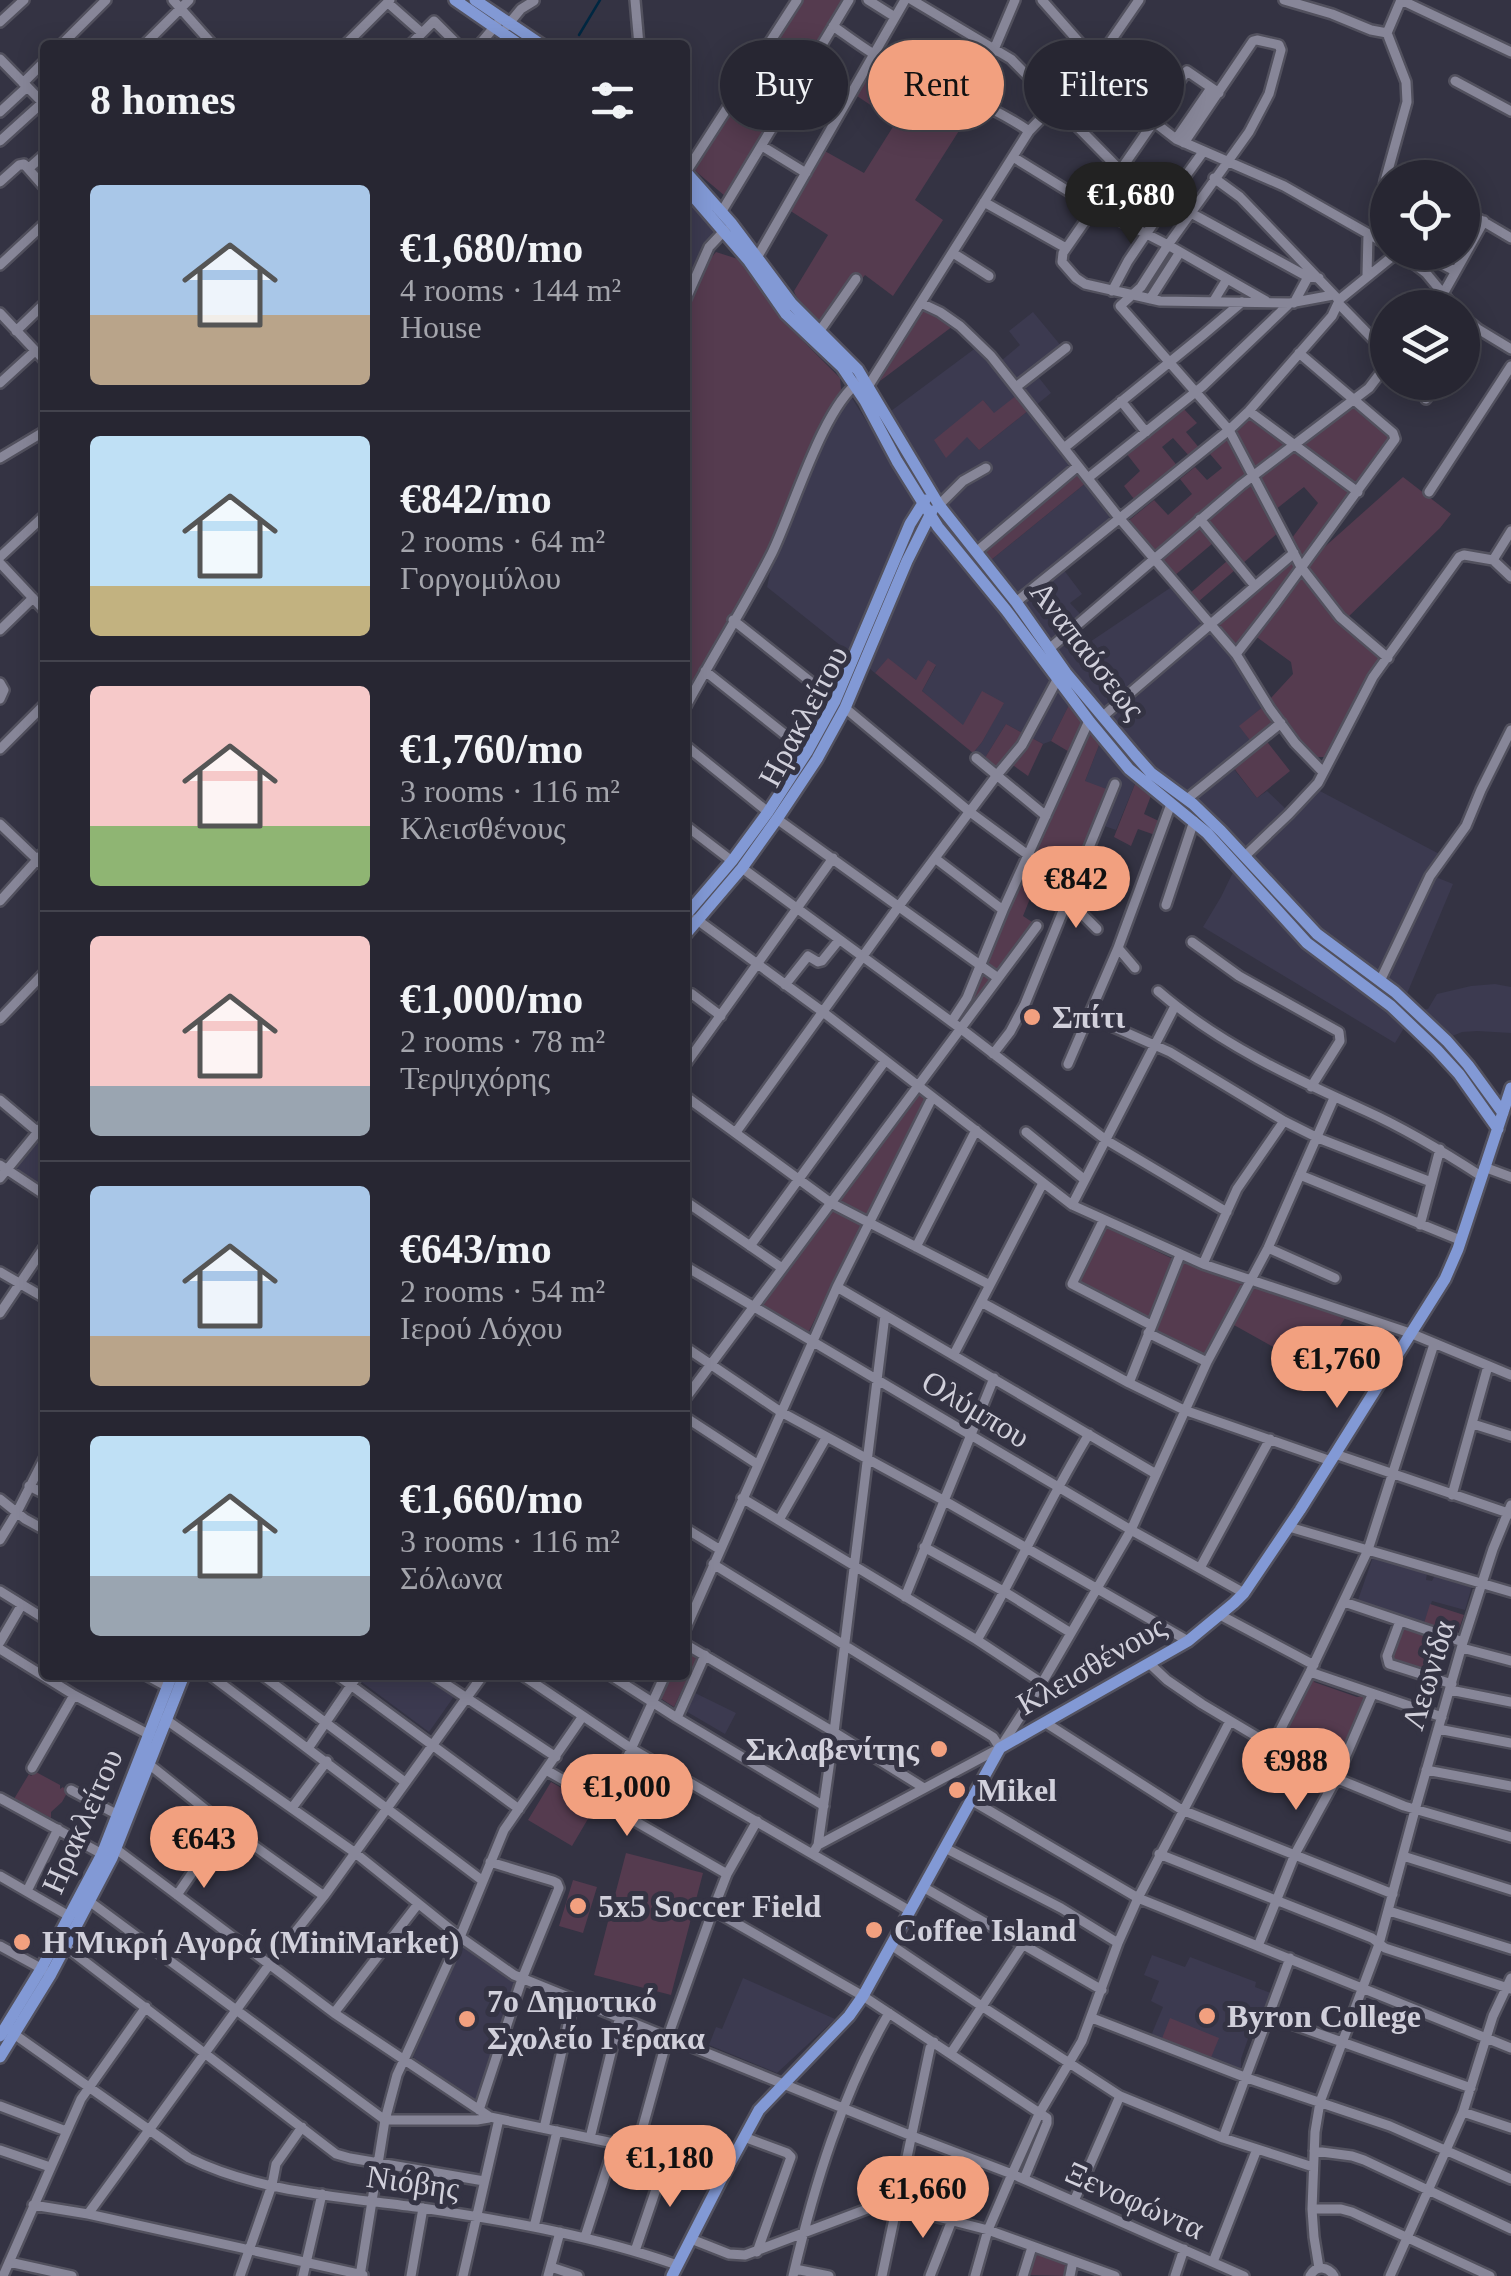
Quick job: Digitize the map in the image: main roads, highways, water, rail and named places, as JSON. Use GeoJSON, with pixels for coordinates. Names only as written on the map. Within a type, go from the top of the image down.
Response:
{"type":"FeatureCollection","features":[{"type":"Feature","properties":{"kind":"main road"},"geometry":{"type":"LineString","coordinates":[[455,0],[532,40]]}},
{"type":"Feature","properties":{"kind":"main road"},"geometry":{"type":"LineString","coordinates":[[474,0],[516,40]]}},
{"type":"Feature","properties":{"kind":"main road","name":"Αναπαύσεως"},"geometry":{"type":"LineString","coordinates":[[690,175],[722,211],[728,227],[786,314],[862,385]]}},
{"type":"Feature","properties":{"kind":"main road","name":"Αναπαύσεως"},"geometry":{"type":"LineString","coordinates":[[690,192],[758,256],[792,304],[848,359],[931,504],[1057,680],[1151,773],[1186,799],[1246,856],[1317,934],[1380,981],[1447,1041],[1507,1107]]}},
{"type":"Feature","properties":{"kind":"main road","name":"Αναπαύσεως"},"geometry":{"type":"LineString","coordinates":[[931,504],[1016,602],[1129,769],[1194,821],[1307,943],[1391,1006],[1437,1050],[1498,1129]]}},
{"type":"Feature","properties":{"kind":"main road","name":"Ηρακλείτου"},"geometry":{"type":"LineString","coordinates":[[690,914],[737,865],[817,759],[910,524],[931,504]]}},
{"type":"Feature","properties":{"kind":"main road","name":"Ηρακλείτου"},"geometry":{"type":"LineString","coordinates":[[773,816],[807,752],[840,705]]}},
{"type":"Feature","properties":{"kind":"main road","name":"Κλεισθένους"},"geometry":{"type":"LineString","coordinates":[[675,2271],[720,2180],[766,2102],[836,2030],[863,1996],[1000,1748],[1188,1641],[1222,1616],[1244,1593],[1445,1279],[1511,1088]]}},
{"type":"Feature","properties":{"kind":"main road","name":"Ηρακλείτου"},"geometry":{"type":"LineString","coordinates":[[0,2057],[7,2035],[46,1972],[69,1916],[102,1854],[150,1735],[182,1680]]}},
{"type":"Feature","properties":{"kind":"main road","name":"Ηρακλείτου"},"geometry":{"type":"LineString","coordinates":[[7,2035],[5,2017],[66,1946],[116,1849],[150,1765],[170,1681]]}},
{"type":"Feature","properties":{"kind":"waterway"},"geometry":{"type":"LineString","coordinates":[[579,35],[600,0]]}},
{"type":"Feature","properties":{"kind":"place","name":"Σπίτι"},"geometry":{"type":"Point","coordinates":[1032,1017]}},
{"type":"Feature","properties":{"kind":"place","name":"Σκλαβενίτης"},"geometry":{"type":"Point","coordinates":[939,1749]}},
{"type":"Feature","properties":{"kind":"place","name":"Mikel"},"geometry":{"type":"Point","coordinates":[957,1790]}},
{"type":"Feature","properties":{"kind":"place","name":"5x5 Soccer Field"},"geometry":{"type":"Point","coordinates":[578,1906]}},
{"type":"Feature","properties":{"kind":"place","name":"Coffee Island"},"geometry":{"type":"Point","coordinates":[874,1930]}},
{"type":"Feature","properties":{"kind":"place","name":"Η Μικρή Αγορά (MiniMarket)"},"geometry":{"type":"Point","coordinates":[22,1942]}},
{"type":"Feature","properties":{"kind":"place","name":"Byron College"},"geometry":{"type":"Point","coordinates":[1207,2016]}},
{"type":"Feature","properties":{"kind":"place","name":"7o Δημοτικό Σχολείο Γέρακα"},"geometry":{"type":"Point","coordinates":[467,2019]}}]}
